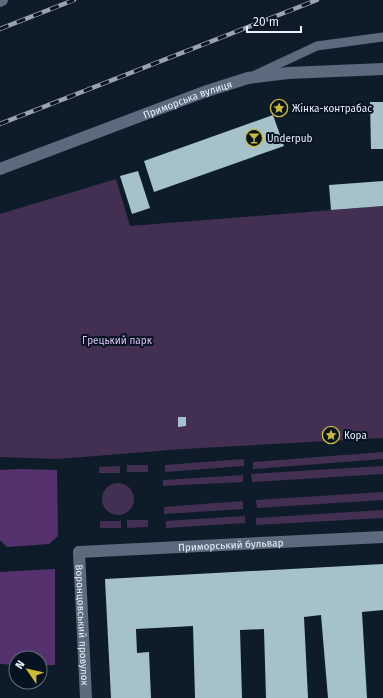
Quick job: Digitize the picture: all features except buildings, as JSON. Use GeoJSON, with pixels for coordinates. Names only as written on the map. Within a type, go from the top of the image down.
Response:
{"type":"FeatureCollection","features":[{"type":"Feature","properties":{"kind":"street","name":"Приморська вулиця"},"geometry":{"type":"LineString","coordinates":[[0,169],[204,92],[248,78],[288,73],[383,69]]}},
{"type":"Feature","properties":{"kind":"street","name":"Приморський бульвар"},"geometry":{"type":"LineString","coordinates":[[79,552],[383,537]]}},
{"type":"Feature","properties":{"kind":"street","name":"Воронцовський провулок"},"geometry":{"type":"LineString","coordinates":[[79,552],[86,698]]}},
{"type":"Feature","properties":{"kind":"lane"},"geometry":{"type":"LineString","coordinates":[[248,78],[317,46],[383,37]]}},
{"type":"Feature","properties":{"kind":"green space","name":"Грецький парк"},"geometry":{"type":"Polygon","coordinates":[[[116,179],[130,226],[383,206],[383,438],[183,449],[57,459],[0,457],[0,214],[116,179]]]}},
{"type":"Feature","properties":{"kind":"green space"},"geometry":{"type":"Polygon","coordinates":[[[383,452],[383,459],[253,469],[253,462],[383,452]]]}},
{"type":"Feature","properties":{"kind":"green space"},"geometry":{"type":"Polygon","coordinates":[[[244,459],[244,466],[165,472],[165,465],[244,459]]]}},
{"type":"Feature","properties":{"kind":"green space"},"geometry":{"type":"Polygon","coordinates":[[[127,465],[148,465],[148,472],[127,472],[127,465]]]}},
{"type":"Feature","properties":{"kind":"green space"},"geometry":{"type":"Polygon","coordinates":[[[120,466],[120,473],[99,473],[99,467],[120,466]]]}},
{"type":"Feature","properties":{"kind":"green space"},"geometry":{"type":"Polygon","coordinates":[[[383,466],[383,474],[252,482],[251,474],[383,466]]]}},
{"type":"Feature","properties":{"kind":"green space"},"geometry":{"type":"Polygon","coordinates":[[[243,475],[243,482],[163,486],[163,480],[243,475]]]}},
{"type":"Feature","properties":{"kind":"green space"},"geometry":{"type":"Polygon","coordinates":[[[115,483],[121,483],[131,490],[134,499],[133,505],[127,512],[121,515],[115,515],[105,508],[102,502],[102,496],[109,486],[115,483]]]}},
{"type":"Feature","properties":{"kind":"green space"},"geometry":{"type":"Polygon","coordinates":[[[383,492],[383,500],[257,508],[256,500],[383,492]]]}},
{"type":"Feature","properties":{"kind":"green space"},"geometry":{"type":"Polygon","coordinates":[[[243,501],[243,509],[164,514],[164,507],[243,501]]]}},
{"type":"Feature","properties":{"kind":"green space"},"geometry":{"type":"Polygon","coordinates":[[[383,510],[383,518],[256,525],[256,518],[383,510]]]}},
{"type":"Feature","properties":{"kind":"green space"},"geometry":{"type":"Polygon","coordinates":[[[245,516],[245,523],[166,528],[166,521],[245,516]]]}},
{"type":"Feature","properties":{"kind":"green space"},"geometry":{"type":"Polygon","coordinates":[[[127,520],[148,520],[148,527],[127,528],[127,520]]]}},
{"type":"Feature","properties":{"kind":"green space"},"geometry":{"type":"Polygon","coordinates":[[[100,521],[121,521],[121,528],[100,528],[100,521]]]}},
{"type":"Feature","properties":{"kind":"shaded area"},"geometry":{"type":"Polygon","coordinates":[[[0,470],[57,470],[58,536],[49,544],[7,547],[0,540],[0,470]]]}},
{"type":"Feature","properties":{"kind":"shaded area"},"geometry":{"type":"Polygon","coordinates":[[[55,569],[55,665],[48,665],[48,650],[8,650],[8,664],[0,664],[0,572],[55,569]]]}},
{"type":"Feature","properties":{"kind":"railway"},"geometry":{"type":"LineString","coordinates":[[0,29],[74,0]]}},
{"type":"Feature","properties":{"kind":"railway"},"geometry":{"type":"LineString","coordinates":[[0,124],[317,0]]}},
{"type":"Feature","properties":{"kind":"place","name":"Жінка-контрабас"},"geometry":{"type":"Point","coordinates":[279,108]}},
{"type":"Feature","properties":{"kind":"place","name":"Underpub"},"geometry":{"type":"Point","coordinates":[254,138]}},
{"type":"Feature","properties":{"kind":"place","name":"Кора"},"geometry":{"type":"Point","coordinates":[331,435]}}]}
